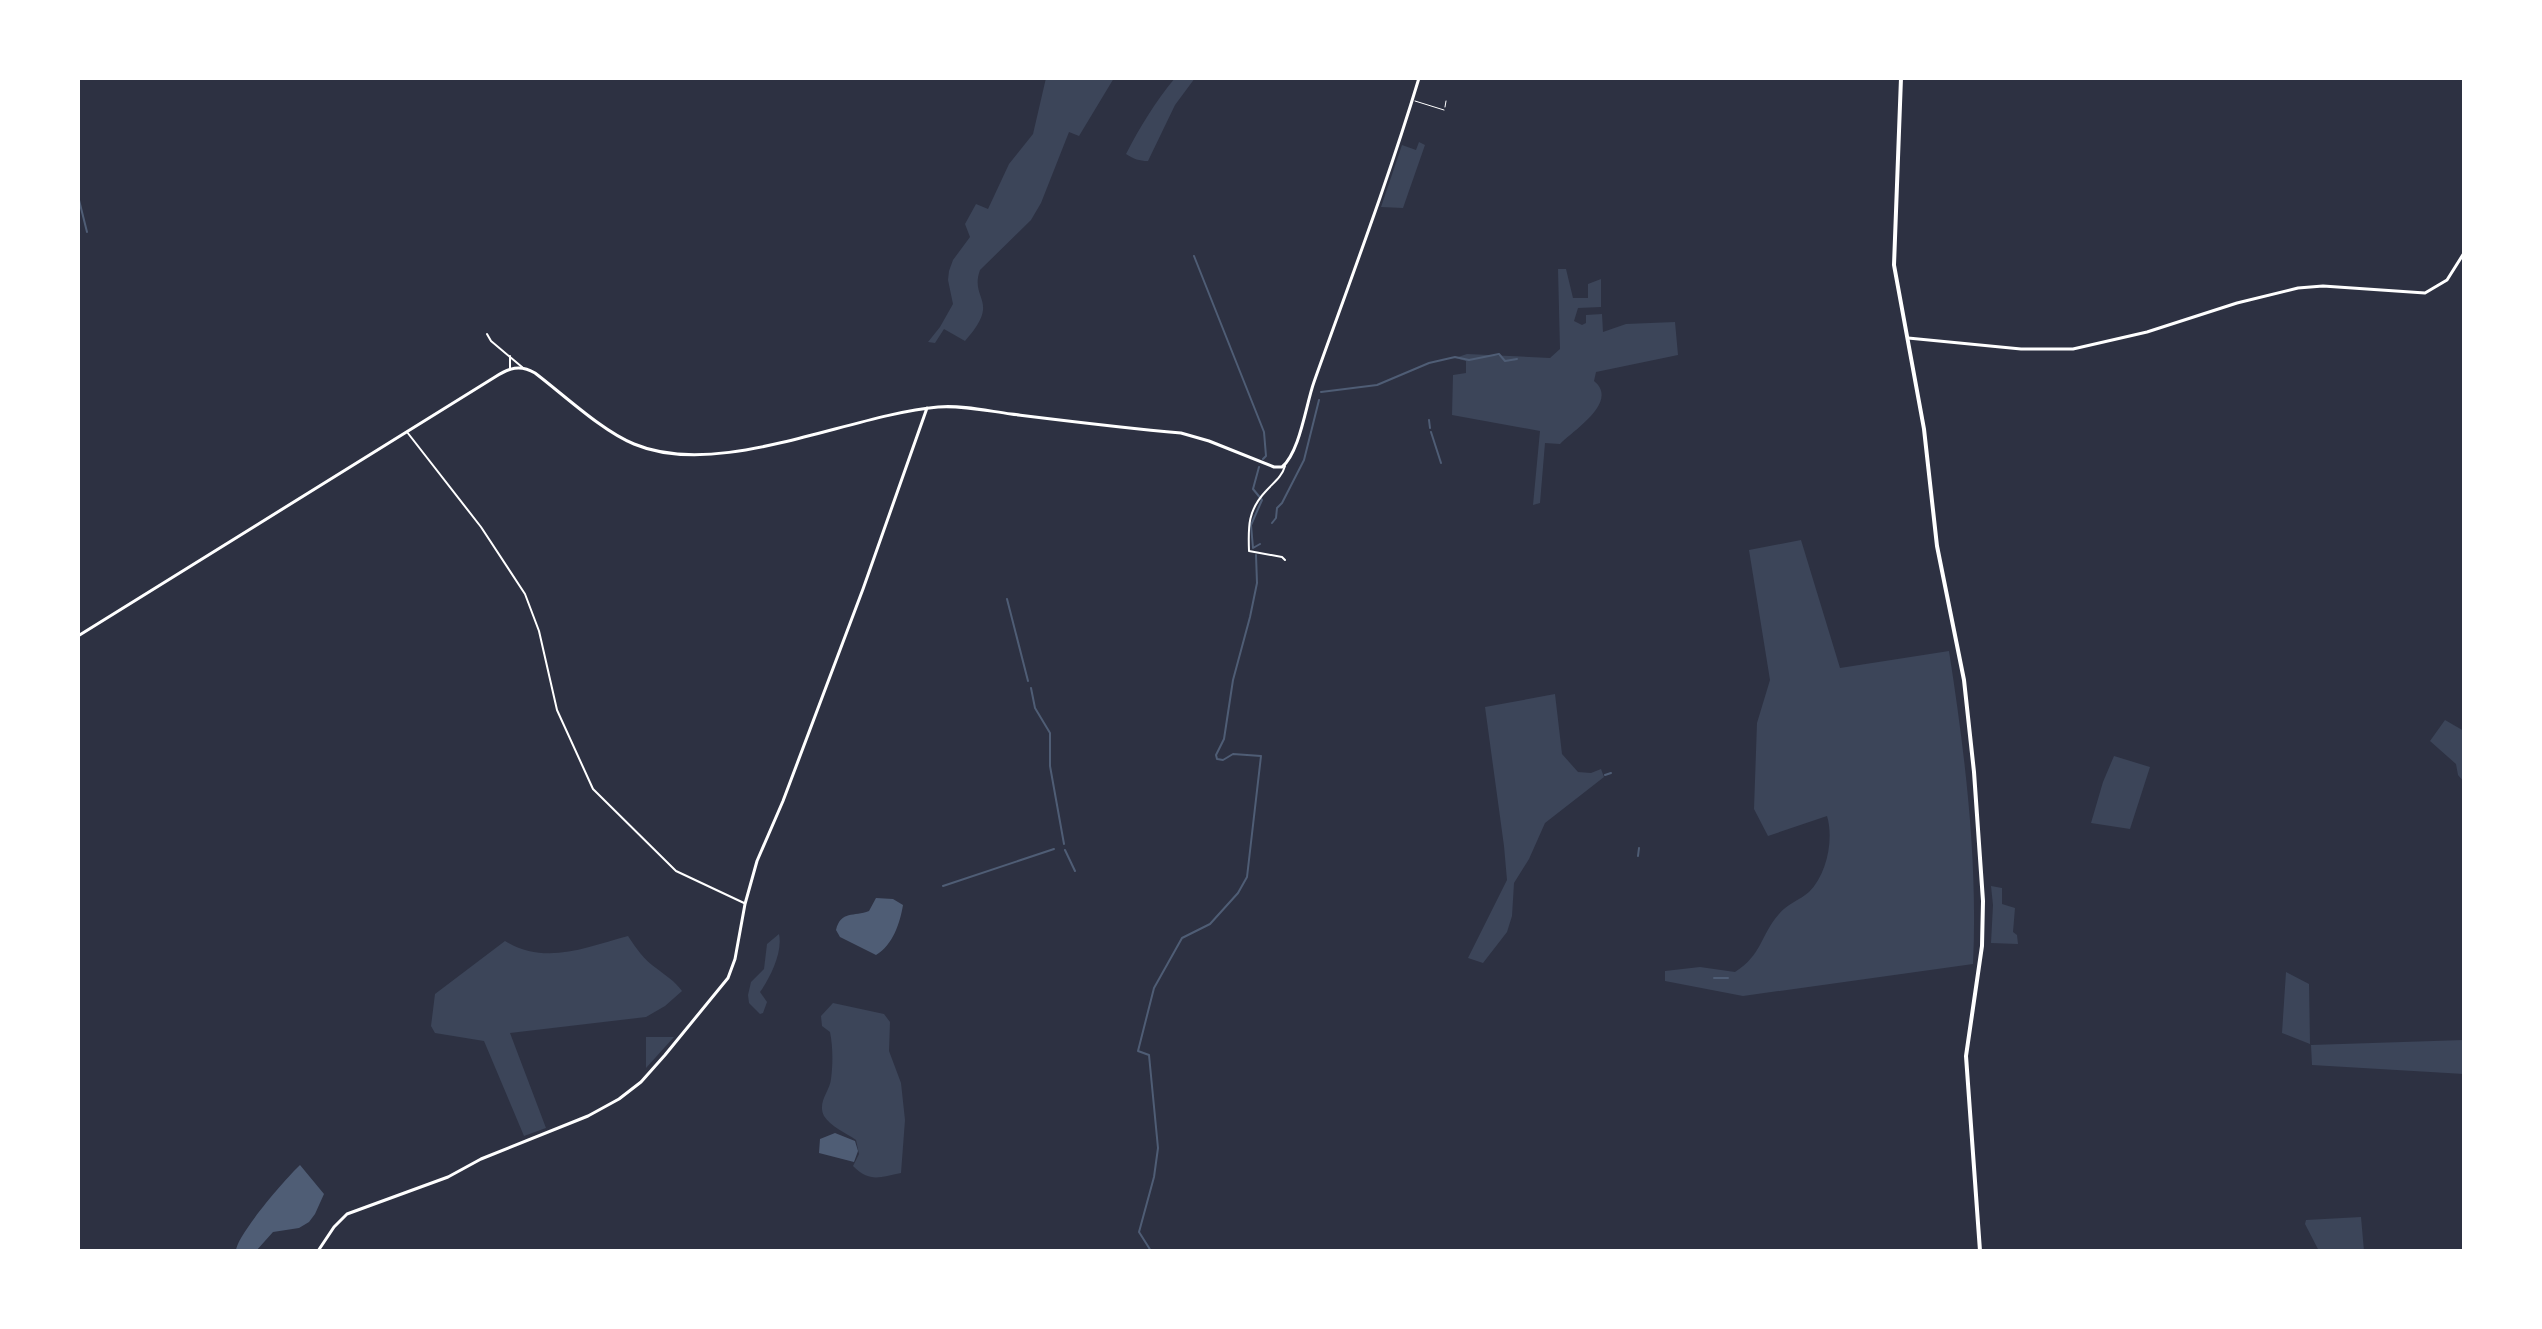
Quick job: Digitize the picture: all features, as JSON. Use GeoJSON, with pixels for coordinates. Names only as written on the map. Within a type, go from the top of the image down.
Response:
{"type":"FeatureCollection","features":[{"type":"Feature","properties":{"kind":"main road"},"geometry":{"type":"LineString","coordinates":[[1901,78],[1893,239],[1896,287],[1924,429],[1937,546],[1964,680],[1974,772],[1983,931],[1966,1056],[1980,1251]]}},
{"type":"Feature","properties":{"kind":"street"},"geometry":{"type":"LineString","coordinates":[[1285,560],[1249,551],[1248,520],[1255,504],[1281,475],[1294,448],[1312,387],[1340,315],[1419,78]]}},
{"type":"Feature","properties":{"kind":"street"},"geometry":{"type":"LineString","coordinates":[[1906,338],[2021,349],[2073,349],[2147,332],[2237,303],[2298,288],[2323,286],[2425,293],[2447,280],[2464,253]]}},
{"type":"Feature","properties":{"kind":"street"},"geometry":{"type":"LineString","coordinates":[[487,334],[491,341],[523,367],[625,440],[656,451],[687,456],[734,451],[927,408],[949,407],[1181,433],[1274,467],[1285,465]]}},
{"type":"Feature","properties":{"kind":"street"},"geometry":{"type":"LineString","coordinates":[[510,355],[510,368]]}},
{"type":"Feature","properties":{"kind":"street"},"geometry":{"type":"LineString","coordinates":[[78,636],[510,368],[523,367]]}},
{"type":"Feature","properties":{"kind":"street"},"geometry":{"type":"LineString","coordinates":[[318,1251],[347,1214],[448,1177],[517,1143],[588,1116],[634,1088],[682,1037],[728,978],[757,861],[783,801],[927,408]]}},
{"type":"Feature","properties":{"kind":"street"},"geometry":{"type":"LineString","coordinates":[[407,432],[481,527],[525,594],[539,631],[557,710],[593,789],[676,871],[745,904]]}},
{"type":"Feature","properties":{"kind":"lane"},"geometry":{"type":"LineString","coordinates":[[1413,101],[1443,112],[1446,101]]}},
{"type":"Feature","properties":{"kind":"shaded area"},"geometry":{"type":"Polygon","coordinates":[[[1046,78],[1114,78],[1079,136],[1069,132],[1041,203],[1031,220],[980,270],[978,288],[983,308],[976,327],[965,341],[944,329],[935,343],[928,342],[953,304],[949,271],[970,237],[965,224],[976,204],[988,209],[1009,164],[1033,134],[1046,78]]]}},
{"type":"Feature","properties":{"kind":"shaded area"},"geometry":{"type":"Polygon","coordinates":[[[1175,78],[1195,78],[1175,105],[1148,161],[1126,154],[1148,115],[1175,78]]]}},
{"type":"Feature","properties":{"kind":"shaded area"},"geometry":{"type":"Polygon","coordinates":[[[1419,142],[1425,145],[1403,208],[1381,207],[1402,145],[1416,150],[1419,142]]]}},
{"type":"Feature","properties":{"kind":"shaded area"},"geometry":{"type":"Polygon","coordinates":[[[1558,269],[1566,269],[1573,298],[1588,298],[1588,284],[1601,279],[1601,307],[1578,308],[1574,321],[1582,325],[1586,323],[1586,315],[1602,314],[1603,332],[1626,324],[1675,322],[1678,355],[1596,372],[1594,381],[1600,389],[1601,398],[1598,407],[1560,444],[1545,443],[1540,503],[1533,505],[1540,431],[1452,415],[1453,375],[1466,373],[1466,361],[1455,358],[1467,354],[1550,358],[1560,349],[1558,269]]]}},
{"type":"Feature","properties":{"kind":"shaded area"},"geometry":{"type":"Polygon","coordinates":[[[1801,540],[1840,668],[1949,651],[1969,807],[1974,886],[1973,964],[1743,996],[1665,981],[1665,971],[1700,967],[1735,972],[1744,966],[1782,911],[1815,885],[1824,866],[1830,835],[1827,816],[1768,836],[1754,809],[1757,723],[1770,680],[1749,550],[1801,540]]]}},
{"type":"Feature","properties":{"kind":"shaded area"},"geometry":{"type":"Polygon","coordinates":[[[1555,694],[1562,754],[1578,772],[1591,773],[1601,769],[1604,777],[1545,823],[1514,883],[1512,916],[1507,932],[1483,963],[1468,958],[1507,880],[1485,707],[1555,694]]]}},
{"type":"Feature","properties":{"kind":"shaded area"},"geometry":{"type":"Polygon","coordinates":[[[2445,720],[2464,731],[2464,782],[2458,775],[2456,764],[2430,741],[2445,720]]]}},
{"type":"Feature","properties":{"kind":"shaded area"},"geometry":{"type":"Polygon","coordinates":[[[2114,756],[2150,767],[2130,829],[2091,823],[2114,756]]]}},
{"type":"Feature","properties":{"kind":"shaded area"},"geometry":{"type":"Polygon","coordinates":[[[1991,886],[2002,888],[2002,904],[2015,908],[2013,932],[2017,935],[2018,944],[1991,943],[1991,886]]]}},
{"type":"Feature","properties":{"kind":"shaded area"},"geometry":{"type":"Polygon","coordinates":[[[876,898],[893,899],[903,905],[895,933],[887,946],[876,955],[840,937],[836,930],[841,919],[869,911],[876,898]]]}},
{"type":"Feature","properties":{"kind":"shaded area"},"geometry":{"type":"Polygon","coordinates":[[[779,934],[777,957],[760,992],[767,1002],[760,1014],[749,1003],[751,982],[764,969],[767,944],[779,934]]]}},
{"type":"Feature","properties":{"kind":"shaded area"},"geometry":{"type":"Polygon","coordinates":[[[628,936],[648,961],[682,991],[646,1017],[510,1033],[546,1128],[524,1136],[484,1041],[435,1033],[431,1026],[435,994],[505,941],[520,948],[551,953],[581,949],[628,936]]]}},
{"type":"Feature","properties":{"kind":"shaded area"},"geometry":{"type":"Polygon","coordinates":[[[2286,972],[2309,984],[2310,1044],[2282,1033],[2286,972]]]}},
{"type":"Feature","properties":{"kind":"shaded area"},"geometry":{"type":"Polygon","coordinates":[[[833,1003],[884,1014],[890,1022],[889,1051],[901,1083],[905,1120],[901,1173],[870,1177],[859,1171],[853,1166],[859,1154],[856,1140],[834,1126],[822,1111],[832,1073],[832,1056],[830,1032],[822,1026],[821,1016],[833,1003]]]}},
{"type":"Feature","properties":{"kind":"shaded area"},"geometry":{"type":"Polygon","coordinates":[[[646,1037],[674,1037],[646,1068],[646,1037]]]}},
{"type":"Feature","properties":{"kind":"shaded area"},"geometry":{"type":"Polygon","coordinates":[[[2464,1040],[2464,1074],[2312,1065],[2311,1045],[2464,1040]]]}},
{"type":"Feature","properties":{"kind":"shaded area"},"geometry":{"type":"Polygon","coordinates":[[[835,1133],[855,1141],[858,1151],[854,1162],[819,1153],[820,1139],[835,1133]]]}},
{"type":"Feature","properties":{"kind":"shaded area"},"geometry":{"type":"Polygon","coordinates":[[[300,1165],[324,1194],[315,1214],[299,1228],[273,1232],[256,1251],[236,1251],[244,1233],[300,1165]]]}},
{"type":"Feature","properties":{"kind":"shaded area"},"geometry":{"type":"Polygon","coordinates":[[[2361,1217],[2364,1251],[2319,1251],[2305,1224],[2306,1220],[2361,1217]]]}},
{"type":"Feature","properties":{"kind":"waterway"},"geometry":{"type":"LineString","coordinates":[[78,196],[87,232]]}},
{"type":"Feature","properties":{"kind":"waterway"},"geometry":{"type":"LineString","coordinates":[[1194,256],[1264,432],[1266,456],[1263,459]]}},
{"type":"Feature","properties":{"kind":"waterway"},"geometry":{"type":"LineString","coordinates":[[1321,392],[1377,385],[1429,363],[1455,357],[1469,360],[1499,354],[1505,361],[1517,359]]}},
{"type":"Feature","properties":{"kind":"waterway"},"geometry":{"type":"LineString","coordinates":[[1272,523],[1304,460],[1319,400]]}},
{"type":"Feature","properties":{"kind":"waterway"},"geometry":{"type":"LineString","coordinates":[[1429,420],[1430,428]]}},
{"type":"Feature","properties":{"kind":"waterway"},"geometry":{"type":"LineString","coordinates":[[1431,432],[1441,463]]}},
{"type":"Feature","properties":{"kind":"waterway"},"geometry":{"type":"LineString","coordinates":[[1259,467],[1253,489],[1262,500],[1251,525],[1253,548],[1260,544]]}},
{"type":"Feature","properties":{"kind":"waterway"},"geometry":{"type":"LineString","coordinates":[[1151,1251],[1139,1232],[1154,1177],[1158,1148],[1149,1055],[1138,1051],[1154,988],[1182,938],[1210,924],[1238,893],[1247,877],[1261,756],[1233,754],[1223,760],[1217,759],[1216,755],[1224,739],[1233,680],[1257,583],[1256,555]]}},
{"type":"Feature","properties":{"kind":"waterway"},"geometry":{"type":"LineString","coordinates":[[1007,599],[1028,681]]}},
{"type":"Feature","properties":{"kind":"waterway"},"geometry":{"type":"LineString","coordinates":[[1031,688],[1035,708],[1050,733],[1050,766],[1064,844]]}},
{"type":"Feature","properties":{"kind":"waterway"},"geometry":{"type":"LineString","coordinates":[[1605,775],[1611,773]]}},
{"type":"Feature","properties":{"kind":"waterway"},"geometry":{"type":"LineString","coordinates":[[1638,856],[1639,848]]}},
{"type":"Feature","properties":{"kind":"waterway"},"geometry":{"type":"LineString","coordinates":[[943,886],[1054,849]]}},
{"type":"Feature","properties":{"kind":"waterway"},"geometry":{"type":"LineString","coordinates":[[1065,850],[1075,871]]}},
{"type":"Feature","properties":{"kind":"waterway"},"geometry":{"type":"LineString","coordinates":[[1714,978],[1728,978]]}}]}
